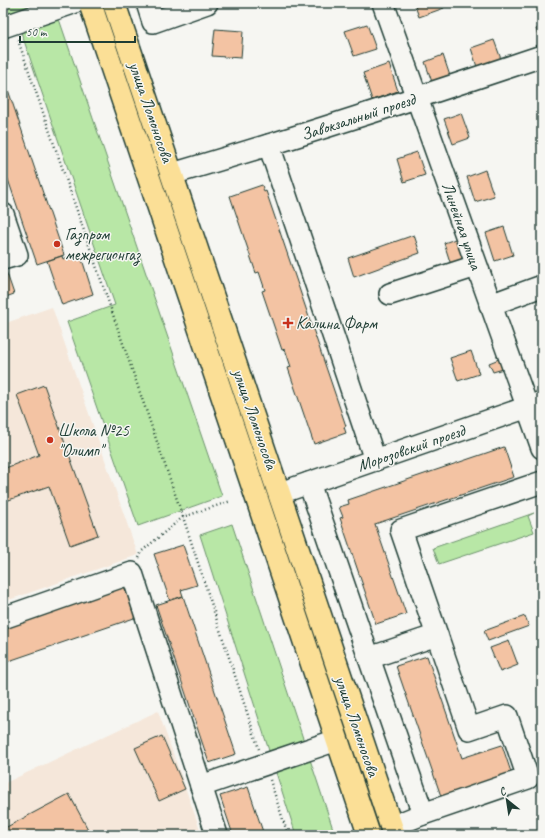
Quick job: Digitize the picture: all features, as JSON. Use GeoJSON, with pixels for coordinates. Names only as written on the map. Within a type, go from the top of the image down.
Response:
{"type":"FeatureCollection","features":[{"type":"Feature","properties":{"kind":"main road","name":"улица Ломоносова"},"geometry":{"type":"LineString","coordinates":[[90,3],[369,835]]}},
{"type":"Feature","properties":{"kind":"main road","name":"улица Ломоносова"},"geometry":{"type":"LineString","coordinates":[[114,3],[393,831]]}},
{"type":"Feature","properties":{"kind":"main road"},"geometry":{"type":"LineString","coordinates":[[112,69],[134,62]]}},
{"type":"Feature","properties":{"kind":"main road"},"geometry":{"type":"LineString","coordinates":[[337,740],[360,733]]}},
{"type":"Feature","properties":{"kind":"street"},"geometry":{"type":"LineString","coordinates":[[8,26],[73,3]]}},
{"type":"Feature","properties":{"kind":"street"},"geometry":{"type":"LineString","coordinates":[[147,3],[153,22],[207,3]]}},
{"type":"Feature","properties":{"kind":"street","name":"Линейная улица"},"geometry":{"type":"LineString","coordinates":[[383,3],[490,305],[535,405],[542,448]]}},
{"type":"Feature","properties":{"kind":"street","name":"Завокзальный проезд"},"geometry":{"type":"LineString","coordinates":[[172,174],[417,98],[542,56]]}},
{"type":"Feature","properties":{"kind":"street"},"geometry":{"type":"LineString","coordinates":[[269,145],[375,460]]}},
{"type":"Feature","properties":{"kind":"street"},"geometry":{"type":"LineString","coordinates":[[3,214],[17,254],[3,259]]}},
{"type":"Feature","properties":{"kind":"street"},"geometry":{"type":"LineString","coordinates":[[390,294],[476,266]]}},
{"type":"Feature","properties":{"kind":"street"},"geometry":{"type":"LineString","coordinates":[[490,305],[542,286]]}},
{"type":"Feature","properties":{"kind":"street","name":"Морозовский проезд"},"geometry":{"type":"LineString","coordinates":[[280,493],[535,405]]}},
{"type":"Feature","properties":{"kind":"street"},"geometry":{"type":"LineString","coordinates":[[393,831],[423,814],[528,778],[534,767],[507,716],[469,729],[401,530],[542,482]]}},
{"type":"Feature","properties":{"kind":"street"},"geometry":{"type":"LineString","coordinates":[[309,483],[423,814]]}},
{"type":"Feature","properties":{"kind":"street"},"geometry":{"type":"LineString","coordinates":[[3,618],[132,573],[218,835]]}},
{"type":"Feature","properties":{"kind":"street"},"geometry":{"type":"LineString","coordinates":[[369,658],[437,635]]}},
{"type":"Feature","properties":{"kind":"street"},"geometry":{"type":"LineString","coordinates":[[201,786],[337,740]]}},
{"type":"Feature","properties":{"kind":"path"},"geometry":{"type":"LineString","coordinates":[[8,26],[182,518],[260,752]]}},
{"type":"Feature","properties":{"kind":"path"},"geometry":{"type":"LineString","coordinates":[[132,573],[142,551],[182,518],[231,501]]}},
{"type":"Feature","properties":{"kind":"path"},"geometry":{"type":"LineString","coordinates":[[268,774],[288,835]]}},
{"type":"Feature","properties":{"kind":"shaded area","name":"Школа №25 \"Олимп\""},"geometry":{"type":"Polygon","coordinates":[[[52,307],[138,555],[3,602],[3,324],[52,307]]]}},
{"type":"Feature","properties":{"kind":"shaded area"},"geometry":{"type":"Polygon","coordinates":[[[158,711],[202,835],[3,835],[3,784],[158,711]]]}},
{"type":"Feature","properties":{"kind":"green space"},"geometry":{"type":"Polygon","coordinates":[[[3,3],[38,3],[3,16],[3,3]]]}},
{"type":"Feature","properties":{"kind":"green space"},"geometry":{"type":"Polygon","coordinates":[[[59,19],[222,496],[138,526],[67,322],[115,305],[21,32],[59,19]]]}},
{"type":"Feature","properties":{"kind":"green space"},"geometry":{"type":"Polygon","coordinates":[[[534,513],[528,516],[534,532],[439,564],[433,548],[534,513]]]}},
{"type":"Feature","properties":{"kind":"green space"},"geometry":{"type":"Polygon","coordinates":[[[232,524],[335,835],[296,835],[200,535],[232,524]]]}},
{"type":"Feature","properties":{"kind":"green space"},"geometry":{"type":"Polygon","coordinates":[[[356,747],[385,835],[377,835],[349,749],[356,747]]]}},
{"type":"Feature","properties":{"kind":"building"},"geometry":{"type":"Polygon","coordinates":[[[414,3],[442,3],[444,8],[419,17],[414,3]]]}},
{"type":"Feature","properties":{"kind":"building"},"geometry":{"type":"Polygon","coordinates":[[[367,24],[376,49],[354,56],[345,31],[367,24]]]}},
{"type":"Feature","properties":{"kind":"building"},"geometry":{"type":"Polygon","coordinates":[[[542,27],[542,46],[541,46],[536,29],[542,27]]]}},
{"type":"Feature","properties":{"kind":"building"},"geometry":{"type":"Polygon","coordinates":[[[215,29],[243,31],[241,58],[212,56],[215,29]]]}},
{"type":"Feature","properties":{"kind":"building"},"geometry":{"type":"Polygon","coordinates":[[[494,40],[501,59],[477,67],[471,48],[494,40]]]}},
{"type":"Feature","properties":{"kind":"building"},"geometry":{"type":"Polygon","coordinates":[[[443,55],[450,76],[432,82],[425,62],[443,55]]]}},
{"type":"Feature","properties":{"kind":"building"},"geometry":{"type":"Polygon","coordinates":[[[389,64],[398,91],[372,100],[363,73],[389,64]]]}},
{"type":"Feature","properties":{"kind":"building"},"geometry":{"type":"Polygon","coordinates":[[[3,75],[64,255],[37,264],[3,165],[3,75]]]}},
{"type":"Feature","properties":{"kind":"building"},"geometry":{"type":"Polygon","coordinates":[[[461,113],[470,138],[453,144],[444,119],[461,113]]]}},
{"type":"Feature","properties":{"kind":"building"},"geometry":{"type":"Polygon","coordinates":[[[417,152],[425,175],[404,182],[397,159],[417,152]]]}},
{"type":"Feature","properties":{"kind":"building"},"geometry":{"type":"Polygon","coordinates":[[[485,170],[494,196],[475,202],[467,177],[485,170]]]}},
{"type":"Feature","properties":{"kind":"building"},"geometry":{"type":"Polygon","coordinates":[[[262,185],[264,192],[266,191],[346,426],[344,427],[346,433],[314,444],[288,368],[291,367],[285,349],[282,350],[262,291],[265,290],[259,272],[256,273],[230,196],[262,185]]]}},
{"type":"Feature","properties":{"kind":"building"},"geometry":{"type":"Polygon","coordinates":[[[504,227],[513,255],[495,261],[486,233],[504,227]]]}},
{"type":"Feature","properties":{"kind":"building"},"geometry":{"type":"Polygon","coordinates":[[[414,235],[420,253],[354,277],[348,258],[414,235]]]}},
{"type":"Feature","properties":{"kind":"building"},"geometry":{"type":"Polygon","coordinates":[[[461,237],[469,260],[451,265],[444,243],[461,237]]]}},
{"type":"Feature","properties":{"kind":"building"},"geometry":{"type":"Polygon","coordinates":[[[80,253],[93,294],[62,305],[47,261],[62,256],[63,259],[80,253]]]}},
{"type":"Feature","properties":{"kind":"building"},"geometry":{"type":"Polygon","coordinates":[[[4,265],[14,294],[3,298],[3,266],[4,265]]]}},
{"type":"Feature","properties":{"kind":"building"},"geometry":{"type":"Polygon","coordinates":[[[471,351],[479,374],[458,381],[450,358],[471,351]]]}},
{"type":"Feature","properties":{"kind":"building"},"geometry":{"type":"Polygon","coordinates":[[[499,359],[503,369],[493,372],[489,363],[499,359]]]}},
{"type":"Feature","properties":{"kind":"building"},"geometry":{"type":"Polygon","coordinates":[[[44,385],[98,535],[70,545],[49,486],[3,502],[3,469],[39,455],[17,395],[44,385]]]}},
{"type":"Feature","properties":{"kind":"building"},"geometry":{"type":"Polygon","coordinates":[[[504,447],[514,477],[375,524],[406,614],[376,624],[340,518],[343,517],[339,507],[349,504],[348,500],[504,447]]]}},
{"type":"Feature","properties":{"kind":"building"},"geometry":{"type":"Polygon","coordinates":[[[183,545],[197,585],[181,590],[183,596],[170,601],[154,554],[183,545]]]}},
{"type":"Feature","properties":{"kind":"building"},"geometry":{"type":"Polygon","coordinates":[[[130,585],[140,616],[3,663],[3,629],[130,585]]]}},
{"type":"Feature","properties":{"kind":"building"},"geometry":{"type":"Polygon","coordinates":[[[183,596],[236,754],[209,763],[156,605],[183,596]]]}},
{"type":"Feature","properties":{"kind":"building"},"geometry":{"type":"Polygon","coordinates":[[[525,616],[529,626],[488,641],[484,631],[525,616]]]}},
{"type":"Feature","properties":{"kind":"building"},"geometry":{"type":"Polygon","coordinates":[[[509,641],[518,665],[500,672],[490,648],[509,641]]]}},
{"type":"Feature","properties":{"kind":"building"},"geometry":{"type":"Polygon","coordinates":[[[427,656],[462,758],[502,745],[512,775],[442,799],[396,666],[427,656]]]}},
{"type":"Feature","properties":{"kind":"building"},"geometry":{"type":"Polygon","coordinates":[[[162,736],[185,789],[159,801],[135,748],[162,736]]]}},
{"type":"Feature","properties":{"kind":"building"},"geometry":{"type":"Polygon","coordinates":[[[248,787],[264,835],[233,835],[220,796],[248,787]]]}},
{"type":"Feature","properties":{"kind":"building"},"geometry":{"type":"Polygon","coordinates":[[[69,794],[91,835],[3,835],[3,829],[69,794]]]}},
{"type":"Feature","properties":{"kind":"place","name":"Газпром межрегионгаз"},"geometry":{"type":"Point","coordinates":[57,244]}},
{"type":"Feature","properties":{"kind":"place","name":"Калина Фарм"},"geometry":{"type":"Point","coordinates":[288,323]}},
{"type":"Feature","properties":{"kind":"place","name":"Школа №25 \"Олимп\""},"geometry":{"type":"Point","coordinates":[50,440]}}]}
